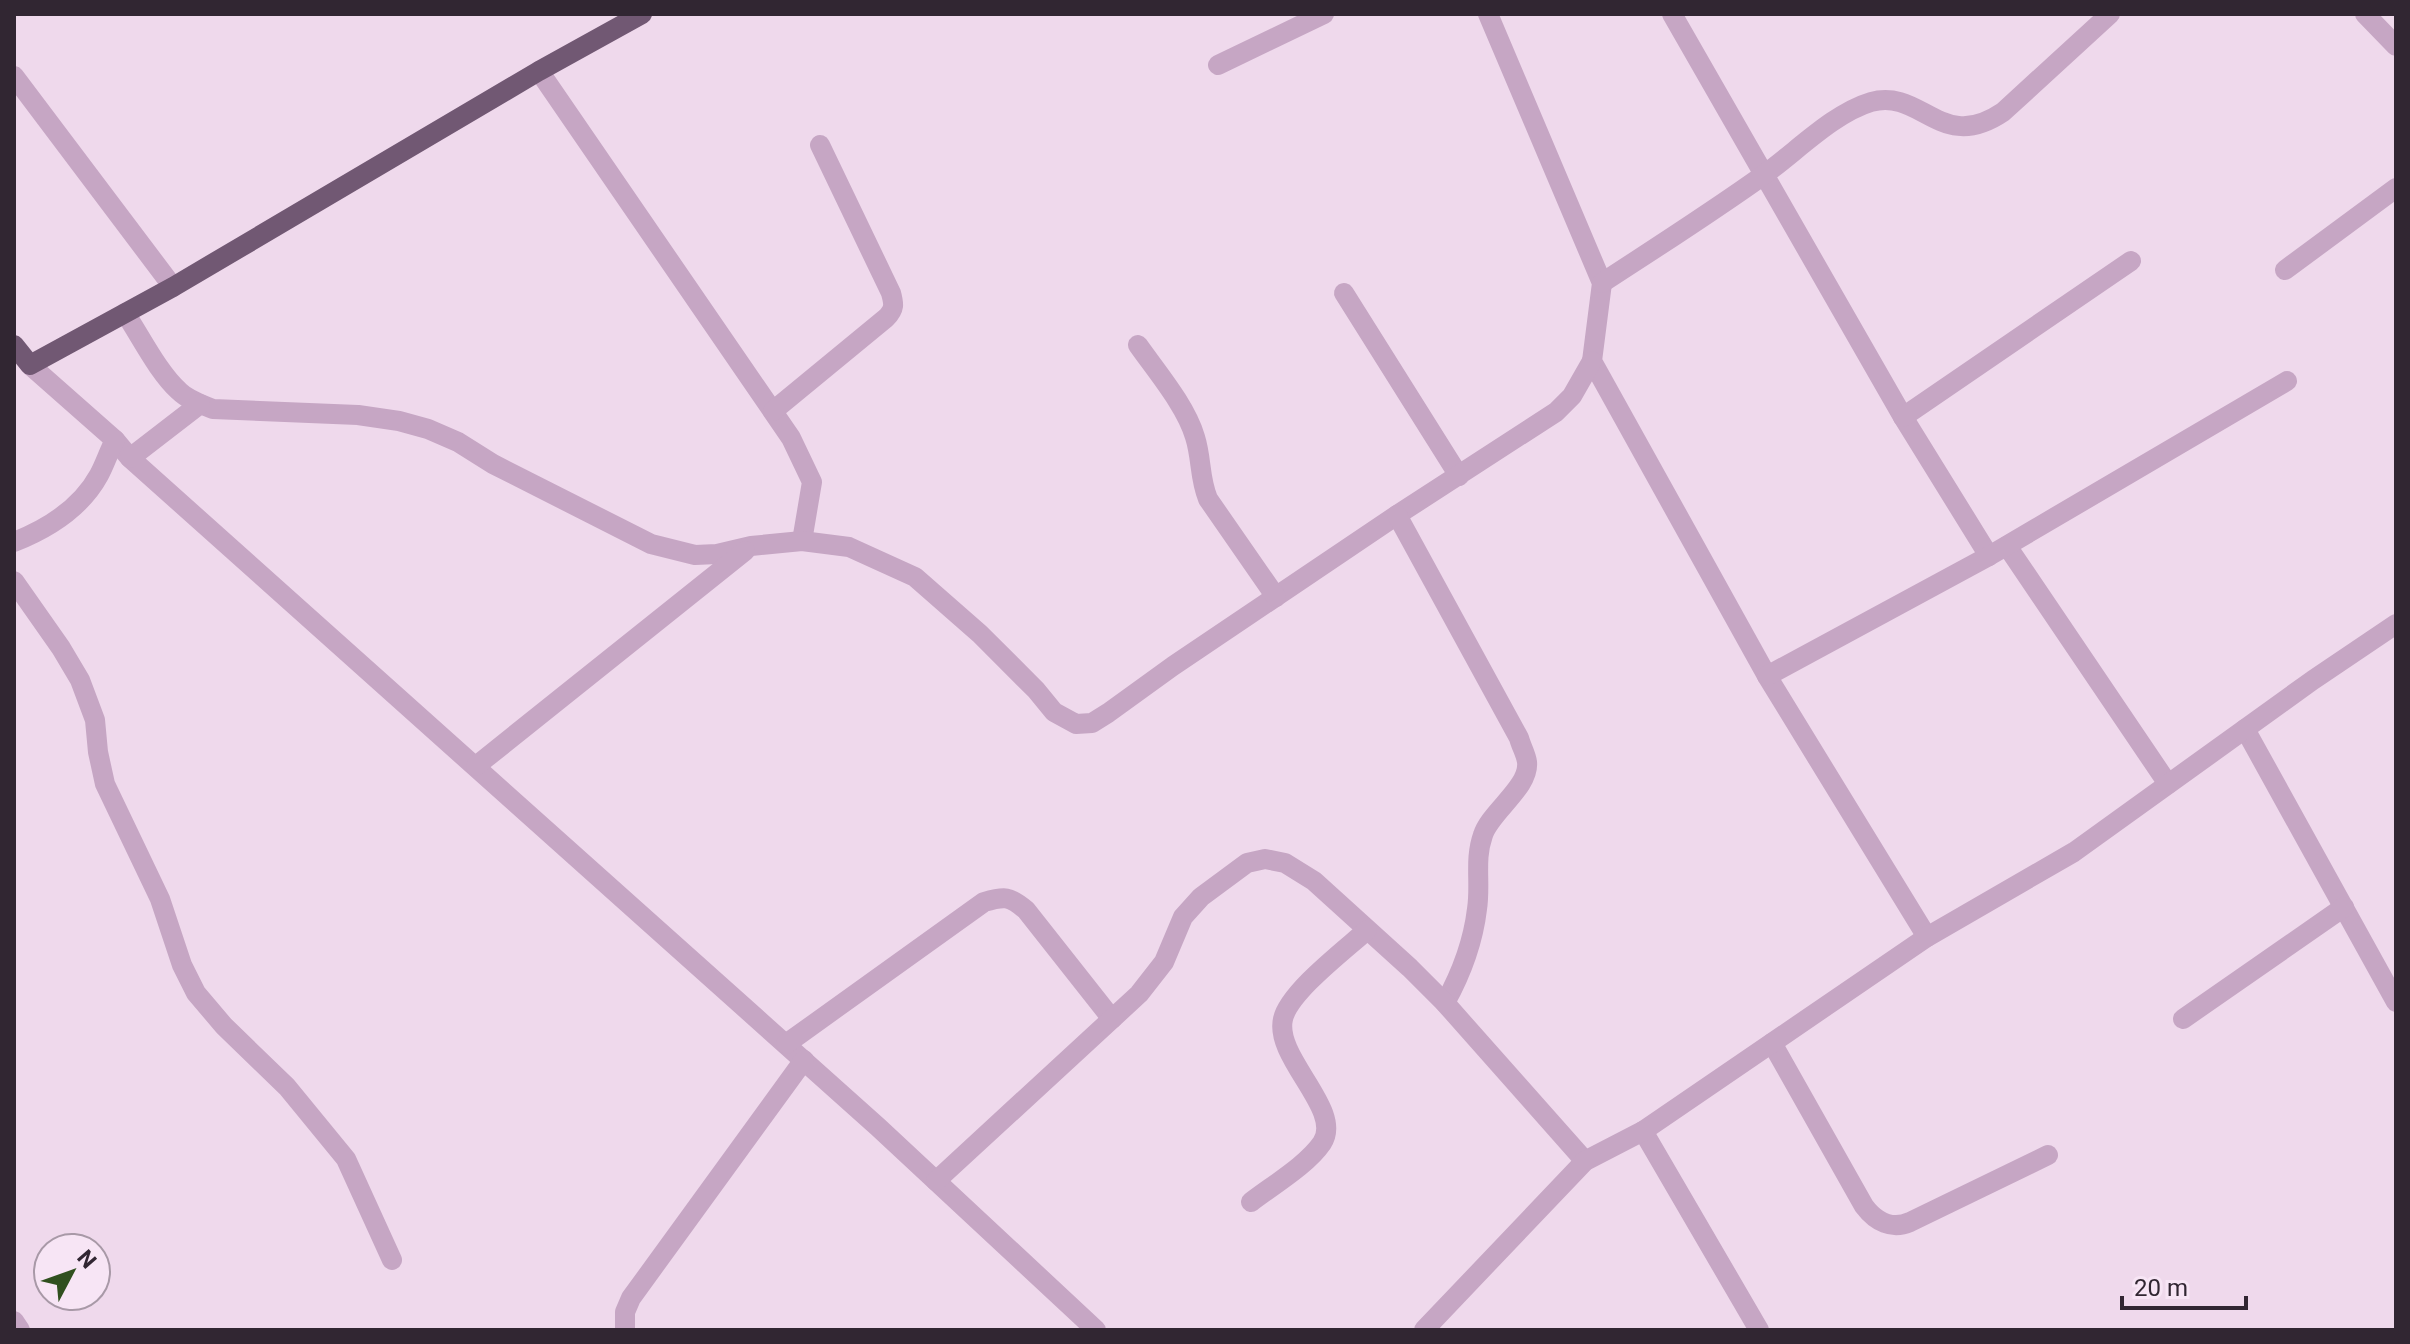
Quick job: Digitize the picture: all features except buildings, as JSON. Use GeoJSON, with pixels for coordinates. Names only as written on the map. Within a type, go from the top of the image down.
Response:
{"type":"FeatureCollection","features":[{"type":"Feature","properties":{"kind":"main road"},"geometry":{"type":"LineString","coordinates":[[14,345],[30,365],[173,287],[539,71],[642,14]]}},
{"type":"Feature","properties":{"kind":"street"},"geometry":{"type":"LineString","coordinates":[[1218,65],[1324,14]]}},
{"type":"Feature","properties":{"kind":"street"},"geometry":{"type":"LineString","coordinates":[[125,313],[180,392],[213,409],[358,415],[428,429],[651,544],[695,555],[802,541],[849,547],[915,577],[980,634],[1054,712],[1076,724],[1092,723],[1397,515],[1556,412],[1572,396],[1592,361],[1602,283],[1488,14]]}},
{"type":"Feature","properties":{"kind":"street"},"geometry":{"type":"LineString","coordinates":[[1672,14],[1903,417],[2168,784]]}},
{"type":"Feature","properties":{"kind":"street"},"geometry":{"type":"LineString","coordinates":[[1602,283],[1764,175],[1847,112],[1873,101],[1894,100],[1967,128],[1986,124],[2110,14]]}},
{"type":"Feature","properties":{"kind":"street"},"geometry":{"type":"LineString","coordinates":[[2365,14],[2396,46]]}},
{"type":"Feature","properties":{"kind":"street"},"geometry":{"type":"LineString","coordinates":[[539,71],[791,438],[812,482],[802,541]]}},
{"type":"Feature","properties":{"kind":"street"},"geometry":{"type":"LineString","coordinates":[[14,76],[173,287]]}},
{"type":"Feature","properties":{"kind":"street"},"geometry":{"type":"LineString","coordinates":[[773,411],[893,311],[891,293],[820,145]]}},
{"type":"Feature","properties":{"kind":"street"},"geometry":{"type":"LineString","coordinates":[[2285,270],[2396,188]]}},
{"type":"Feature","properties":{"kind":"street"},"geometry":{"type":"LineString","coordinates":[[1903,417],[2131,261]]}},
{"type":"Feature","properties":{"kind":"street"},"geometry":{"type":"LineString","coordinates":[[1344,293],[1459,476]]}},
{"type":"Feature","properties":{"kind":"street"},"geometry":{"type":"LineString","coordinates":[[1138,345],[1186,415],[1195,434],[1201,482],[1208,499],[1276,597]]}},
{"type":"Feature","properties":{"kind":"street"},"geometry":{"type":"LineString","coordinates":[[1592,361],[1767,676],[1927,937]]}},
{"type":"Feature","properties":{"kind":"street"},"geometry":{"type":"LineString","coordinates":[[30,365],[804,1060],[1096,1330]]}},
{"type":"Feature","properties":{"kind":"street"},"geometry":{"type":"LineString","coordinates":[[1767,676],[1998,551],[2287,381]]}},
{"type":"Feature","properties":{"kind":"street"},"geometry":{"type":"LineString","coordinates":[[130,458],[200,404]]}},
{"type":"Feature","properties":{"kind":"street"},"geometry":{"type":"LineString","coordinates":[[14,542],[39,532],[84,496],[98,477],[115,440]]}},
{"type":"Feature","properties":{"kind":"street"},"geometry":{"type":"LineString","coordinates":[[1397,515],[1519,738],[1527,763],[1524,777],[1486,825],[1477,852],[1477,909],[1469,946],[1459,977],[1445,1003]]}},
{"type":"Feature","properties":{"kind":"street"},"geometry":{"type":"LineString","coordinates":[[476,766],[751,546]]}},
{"type":"Feature","properties":{"kind":"street"},"geometry":{"type":"LineString","coordinates":[[14,581],[80,680],[95,720],[105,784],[160,899],[182,965],[196,993],[224,1026],[287,1087],[346,1159],[392,1260]]}},
{"type":"Feature","properties":{"kind":"street"},"geometry":{"type":"LineString","coordinates":[[1424,1330],[1585,1161],[1643,1131],[1927,937],[2074,852],[2396,624]]}},
{"type":"Feature","properties":{"kind":"street"},"geometry":{"type":"LineString","coordinates":[[2245,729],[2396,1002]]}},
{"type":"Feature","properties":{"kind":"street"},"geometry":{"type":"LineString","coordinates":[[936,1181],[1139,994],[1164,962],[1183,917],[1201,897],[1247,863],[1265,859],[1285,863],[1314,881],[1410,968],[1445,1003],[1585,1161]]}},
{"type":"Feature","properties":{"kind":"street"},"geometry":{"type":"LineString","coordinates":[[786,1044],[984,902],[999,897],[1012,899],[1026,910],[1112,1019]]}},
{"type":"Feature","properties":{"kind":"street"},"geometry":{"type":"LineString","coordinates":[[2183,1019],[2344,907]]}},
{"type":"Feature","properties":{"kind":"street"},"geometry":{"type":"LineString","coordinates":[[1251,1202],[1311,1156],[1324,1140],[1327,1126],[1321,1107],[1282,1040],[1283,1018],[1292,1000],[1367,930]]}},
{"type":"Feature","properties":{"kind":"street"},"geometry":{"type":"LineString","coordinates":[[1772,1043],[1864,1206],[1870,1215],[1883,1223],[1900,1227],[2048,1155]]}},
{"type":"Feature","properties":{"kind":"street"},"geometry":{"type":"LineString","coordinates":[[625,1330],[625,1312],[631,1298],[804,1060]]}},
{"type":"Feature","properties":{"kind":"street"},"geometry":{"type":"LineString","coordinates":[[1643,1131],[1759,1330]]}},
{"type":"Feature","properties":{"kind":"street"},"geometry":{"type":"LineString","coordinates":[[14,1321],[20,1330]]}}]}
